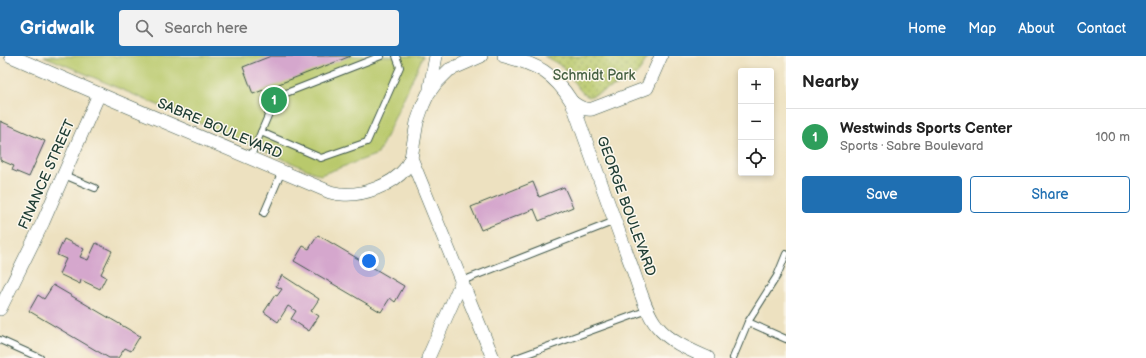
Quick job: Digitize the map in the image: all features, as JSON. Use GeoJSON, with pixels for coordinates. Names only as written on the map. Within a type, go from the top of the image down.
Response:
{"type":"FeatureCollection","features":[{"type":"Feature","properties":{"kind":"street","name":"SABRE BOULEVARD"},"geometry":{"type":"LineString","coordinates":[[11,56],[330,192],[355,194],[366,192],[387,184],[399,176],[406,168],[411,158]]}},
{"type":"Feature","properties":{"kind":"street"},"geometry":{"type":"LineString","coordinates":[[436,56],[432,82],[417,122],[411,158],[494,358]]}},
{"type":"Feature","properties":{"kind":"street"},"geometry":{"type":"LineString","coordinates":[[444,56],[449,70]]}},
{"type":"Feature","properties":{"kind":"street"},"geometry":{"type":"LineString","coordinates":[[428,94],[436,83],[449,70],[482,56]]}},
{"type":"Feature","properties":{"kind":"street","name":"GEORGE BOULEVARD"},"geometry":{"type":"LineString","coordinates":[[504,56],[518,58],[544,70],[564,89],[572,102],[648,310],[657,326],[667,336],[680,345],[708,358]]}},
{"type":"Feature","properties":{"kind":"street"},"geometry":{"type":"LineString","coordinates":[[572,102],[581,108],[592,109],[647,88],[661,56]]}},
{"type":"Feature","properties":{"kind":"street","name":"FINANCE STREET"},"geometry":{"type":"LineString","coordinates":[[0,309],[43,222],[99,94]]}},
{"type":"Feature","properties":{"kind":"street"},"geometry":{"type":"LineString","coordinates":[[428,358],[462,281]]}},
{"type":"Feature","properties":{"kind":"lane"},"geometry":{"type":"LineString","coordinates":[[250,158],[276,97],[381,56]]}},
{"type":"Feature","properties":{"kind":"lane"},"geometry":{"type":"LineString","coordinates":[[261,132],[321,158],[367,142],[400,67],[396,56]]}},
{"type":"Feature","properties":{"kind":"lane"},"geometry":{"type":"LineString","coordinates":[[264,213],[282,171]]}},
{"type":"Feature","properties":{"kind":"lane"},"geometry":{"type":"LineString","coordinates":[[64,175],[95,188]]}},
{"type":"Feature","properties":{"kind":"lane"},"geometry":{"type":"LineString","coordinates":[[462,281],[615,221]]}},
{"type":"Feature","properties":{"kind":"lane"},"geometry":{"type":"LineString","coordinates":[[733,358],[748,322],[777,276],[786,254]]}},
{"type":"Feature","properties":{"kind":"lane"},"geometry":{"type":"LineString","coordinates":[[516,358],[648,310]]}},
{"type":"Feature","properties":{"kind":"lane"},"geometry":{"type":"LineString","coordinates":[[748,322],[786,339]]}},
{"type":"Feature","properties":{"kind":"lane"},"geometry":{"type":"LineString","coordinates":[[0,340],[40,358]]}},
{"type":"Feature","properties":{"kind":"green space"},"geometry":{"type":"Polygon","coordinates":[[[44,56],[423,56],[378,154],[320,175],[44,56]]]}},
{"type":"Feature","properties":{"kind":"green space","name":"Schmidt Park"},"geometry":{"type":"Polygon","coordinates":[[[544,56],[647,56],[644,64],[632,79],[589,97],[579,89],[564,69],[544,56]]]}},
{"type":"Feature","properties":{"kind":"building"},"geometry":{"type":"Polygon","coordinates":[[[271,56],[351,56],[253,94],[243,67],[271,56]]]}},
{"type":"Feature","properties":{"kind":"building"},"geometry":{"type":"Polygon","coordinates":[[[0,121],[45,141],[29,177],[12,170],[14,166],[0,160],[0,121]]]}},
{"type":"Feature","properties":{"kind":"building"},"geometry":{"type":"Polygon","coordinates":[[[533,182],[539,197],[564,187],[573,207],[539,221],[534,209],[481,230],[471,207],[533,182]]]}},
{"type":"Feature","properties":{"kind":"building"},"geometry":{"type":"Polygon","coordinates":[[[318,235],[404,286],[395,302],[390,298],[381,312],[294,261],[303,246],[309,249],[318,235]]]}},
{"type":"Feature","properties":{"kind":"building"},"geometry":{"type":"Polygon","coordinates":[[[64,239],[84,249],[80,257],[88,260],[96,243],[112,251],[101,274],[106,277],[100,289],[81,280],[80,284],[59,274],[66,259],[57,255],[64,239]]]}},
{"type":"Feature","properties":{"kind":"building"},"geometry":{"type":"Polygon","coordinates":[[[282,275],[319,299],[311,311],[319,316],[309,331],[291,319],[296,311],[288,306],[278,322],[264,312],[275,295],[277,296],[282,289],[276,286],[282,275]]]}},
{"type":"Feature","properties":{"kind":"building"},"geometry":{"type":"Polygon","coordinates":[[[53,285],[140,336],[131,351],[125,348],[118,358],[109,358],[29,311],[38,295],[44,299],[53,285]]]}},
{"type":"Feature","properties":{"kind":"place","name":"Westwinds Sports Center"},"geometry":{"type":"Point","coordinates":[274,100]}}]}
